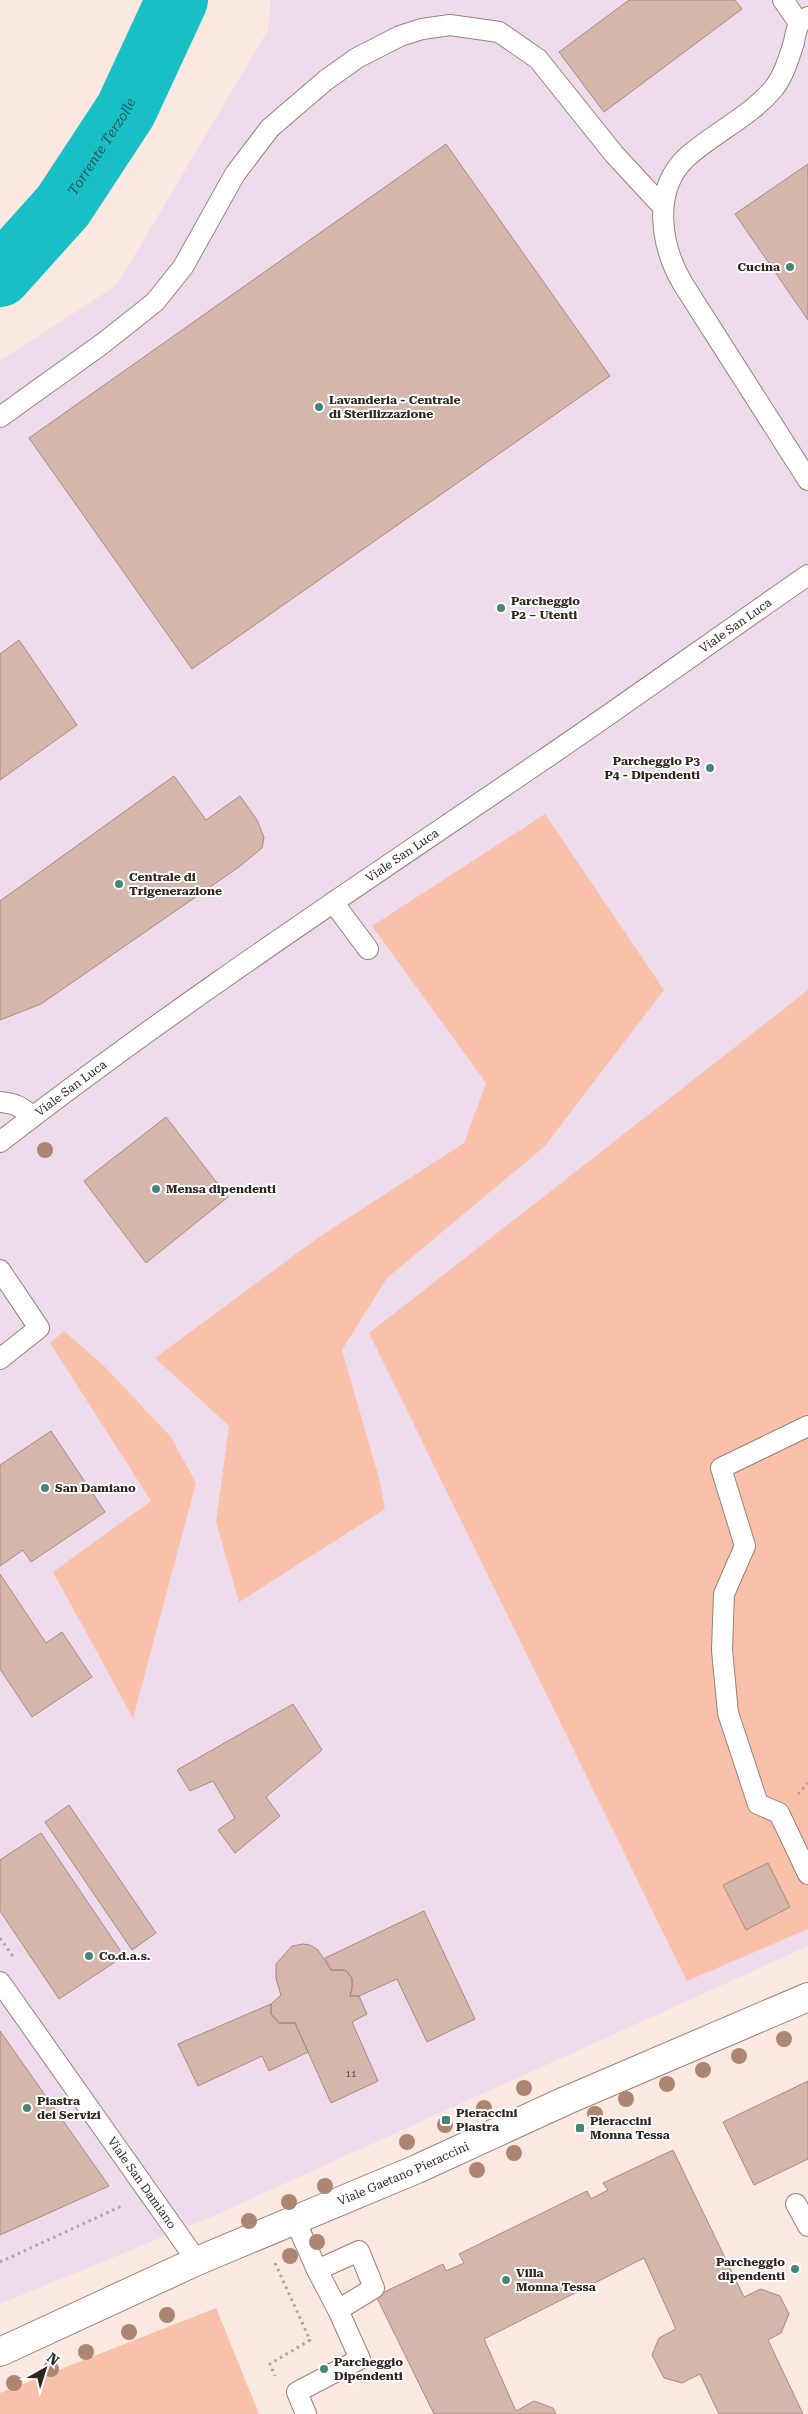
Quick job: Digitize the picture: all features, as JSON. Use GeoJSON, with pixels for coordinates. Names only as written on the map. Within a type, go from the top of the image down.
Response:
{"type":"FeatureCollection","features":[{"type":"Feature","properties":{"kind":"main road","name":"Viale Gaetano Pieraccini"},"geometry":{"type":"LineString","coordinates":[[0,2352],[197,2261],[416,2169],[574,2097],[808,1998]]}},
{"type":"Feature","properties":{"kind":"lane"},"geometry":{"type":"LineString","coordinates":[[783,0],[804,20],[789,59],[775,86],[757,106],[687,157],[670,180],[663,207],[663,230],[675,271],[721,348],[808,480]]}},
{"type":"Feature","properties":{"kind":"lane"},"geometry":{"type":"LineString","coordinates":[[0,417],[102,344],[156,302],[183,267],[235,174],[270,128],[326,80],[357,58],[400,36],[422,29],[450,25],[499,32],[538,59],[614,154],[663,207]]}},
{"type":"Feature","properties":{"kind":"lane","name":"Viale San Luca"},"geometry":{"type":"LineString","coordinates":[[0,1142],[76,1083],[333,902],[652,686],[808,575]]}},
{"type":"Feature","properties":{"kind":"lane"},"geometry":{"type":"LineString","coordinates":[[333,902],[368,949]]}},
{"type":"Feature","properties":{"kind":"lane"},"geometry":{"type":"LineString","coordinates":[[0,1102],[18,1105],[32,1117]]}},
{"type":"Feature","properties":{"kind":"lane"},"geometry":{"type":"LineString","coordinates":[[0,1270],[39,1328],[0,1359]]}},
{"type":"Feature","properties":{"kind":"lane"},"geometry":{"type":"LineString","coordinates":[[808,1426],[721,1468],[745,1546],[724,1594],[722,1650],[728,1713],[758,1804],[779,1812],[808,1874]]}},
{"type":"Feature","properties":{"kind":"lane","name":"Viale San Damiano"},"geometry":{"type":"LineString","coordinates":[[0,1982],[197,2261]]}},
{"type":"Feature","properties":{"kind":"lane"},"geometry":{"type":"LineString","coordinates":[[796,2204],[808,2226]]}},
{"type":"Feature","properties":{"kind":"lane"},"geometry":{"type":"LineString","coordinates":[[295,2220],[360,2359],[297,2392],[306,2414]]}},
{"type":"Feature","properties":{"kind":"lane"},"geometry":{"type":"LineString","coordinates":[[317,2270],[359,2251],[374,2288],[338,2310]]}},
{"type":"Feature","properties":{"kind":"path"},"geometry":{"type":"LineString","coordinates":[[262,2234],[310,2340],[270,2364],[277,2381]]}},
{"type":"Feature","properties":{"kind":"shaded area"},"geometry":{"type":"Polygon","coordinates":[[[271,0],[808,0],[808,1946],[209,2218],[0,2304],[0,361],[117,285],[268,30],[271,0]]]}},
{"type":"Feature","properties":{"kind":"shaded area"},"geometry":{"type":"Polygon","coordinates":[[[545,814],[664,990],[544,1147],[387,1278],[342,1350],[380,1482],[385,1509],[239,1602],[216,1522],[229,1426],[155,1358],[319,1237],[464,1143],[486,1083],[372,926],[545,814]]]}},
{"type":"Feature","properties":{"kind":"shaded area"},"geometry":{"type":"Polygon","coordinates":[[[808,990],[808,1929],[687,1981],[369,1333],[808,990]]]}},
{"type":"Feature","properties":{"kind":"shaded area"},"geometry":{"type":"Polygon","coordinates":[[[64,1331],[104,1366],[171,1437],[196,1483],[133,1718],[53,1572],[151,1501],[50,1343],[64,1331]]]}},
{"type":"Feature","properties":{"kind":"shaded area"},"geometry":{"type":"Polygon","coordinates":[[[216,2308],[259,2414],[0,2414],[0,2393],[216,2308]]]}},
{"type":"Feature","properties":{"kind":"building"},"geometry":{"type":"Polygon","coordinates":[[[629,0],[735,0],[742,9],[604,112],[559,52],[629,0]]]}},
{"type":"Feature","properties":{"kind":"building","name":"Lavanderia - Centrale di Sterilizzazione"},"geometry":{"type":"Polygon","coordinates":[[[446,144],[610,376],[192,669],[29,438],[446,144]]]}},
{"type":"Feature","properties":{"kind":"building","name":"Cucina"},"geometry":{"type":"Polygon","coordinates":[[[808,164],[808,320],[735,214],[808,164]]]}},
{"type":"Feature","properties":{"kind":"building"},"geometry":{"type":"Polygon","coordinates":[[[19,640],[77,725],[0,780],[0,654],[19,640]]]}},
{"type":"Feature","properties":{"kind":"building","name":"Centrale di Trigenerazione"},"geometry":{"type":"Polygon","coordinates":[[[174,776],[206,820],[240,796],[257,820],[264,837],[262,848],[239,867],[41,1004],[0,1020],[0,901],[174,776]]]}},
{"type":"Feature","properties":{"kind":"building","name":"Mensa dipendenti"},"geometry":{"type":"Polygon","coordinates":[[[166,1117],[228,1197],[146,1263],[84,1181],[166,1117]]]}},
{"type":"Feature","properties":{"kind":"building","name":"San Damiano"},"geometry":{"type":"Polygon","coordinates":[[[51,1431],[105,1512],[31,1562],[23,1550],[0,1566],[0,1465],[51,1431]]]}},
{"type":"Feature","properties":{"kind":"building"},"geometry":{"type":"Polygon","coordinates":[[[0,1574],[46,1643],[62,1632],[92,1677],[32,1717],[0,1669],[0,1574]]]}},
{"type":"Feature","properties":{"kind":"building"},"geometry":{"type":"Polygon","coordinates":[[[293,1704],[322,1750],[266,1797],[280,1816],[235,1853],[218,1830],[235,1818],[213,1781],[190,1791],[177,1770],[293,1704]]]}},
{"type":"Feature","properties":{"kind":"building"},"geometry":{"type":"Polygon","coordinates":[[[69,1805],[156,1933],[132,1950],[45,1822],[69,1805]]]}},
{"type":"Feature","properties":{"kind":"building","name":"Co.d.a.s."},"geometry":{"type":"Polygon","coordinates":[[[41,1833],[124,1956],[59,1999],[0,1911],[0,1860],[41,1833]]]}},
{"type":"Feature","properties":{"kind":"building"},"geometry":{"type":"Polygon","coordinates":[[[768,1863],[790,1907],[746,1930],[723,1885],[768,1863]]]}},
{"type":"Feature","properties":{"kind":"building"},"geometry":{"type":"Polygon","coordinates":[[[424,1911],[475,2019],[427,2042],[397,1979],[359,1996],[350,1996],[352,1978],[345,1970],[331,1970],[325,1958],[424,1911]]]}},
{"type":"Feature","properties":{"kind":"building"},"geometry":{"type":"Polygon","coordinates":[[[310,1945],[318,1950],[331,1970],[345,1970],[352,1978],[350,1996],[359,1996],[367,2014],[352,2022],[378,2081],[331,2103],[295,2023],[279,2023],[271,2014],[271,2004],[281,1995],[276,1979],[276,1964],[292,1946],[310,1945]]]}},
{"type":"Feature","properties":{"kind":"building"},"geometry":{"type":"Polygon","coordinates":[[[271,2004],[271,2014],[279,2023],[295,2023],[308,2052],[269,2071],[262,2056],[198,2086],[178,2044],[271,2004]]]}},
{"type":"Feature","properties":{"kind":"building","name":"Piastra dei Servizi"},"geometry":{"type":"Polygon","coordinates":[[[0,2031],[109,2186],[0,2235],[0,2031]]]}},
{"type":"Feature","properties":{"kind":"building"},"geometry":{"type":"Polygon","coordinates":[[[808,2081],[808,2159],[754,2185],[723,2122],[808,2081]]]}},
{"type":"Feature","properties":{"kind":"building","name":"Villa Monna Tessa"},"geometry":{"type":"Polygon","coordinates":[[[673,2150],[744,2297],[761,2289],[780,2296],[789,2314],[781,2333],[768,2340],[803,2414],[719,2414],[700,2374],[682,2383],[664,2378],[652,2355],[659,2338],[676,2329],[644,2258],[484,2339],[516,2411],[534,2401],[553,2408],[556,2414],[434,2414],[376,2296],[443,2264],[446,2271],[464,2263],[459,2254],[587,2191],[591,2199],[608,2190],[603,2183],[673,2150]]]}},
{"type":"Feature","properties":{"kind":"waterway","name":"Torrente Terzolle"},"geometry":{"type":"LineString","coordinates":[[0,276],[63,206],[126,110],[177,0]]}},
{"type":"Feature","properties":{"kind":"place","name":"Cucina"},"geometry":{"type":"Point","coordinates":[790,267]}},
{"type":"Feature","properties":{"kind":"place","name":"Lavanderia - Centrale di Sterilizzazione"},"geometry":{"type":"Point","coordinates":[319,407]}},
{"type":"Feature","properties":{"kind":"place","name":"Parcheggio P2 – Utenti"},"geometry":{"type":"Point","coordinates":[501,608]}},
{"type":"Feature","properties":{"kind":"place","name":"Parcheggio P3 P4 - Dipendenti"},"geometry":{"type":"Point","coordinates":[710,768]}},
{"type":"Feature","properties":{"kind":"place","name":"Centrale di Trigenerazione"},"geometry":{"type":"Point","coordinates":[119,884]}},
{"type":"Feature","properties":{"kind":"place","name":"Mensa dipendenti"},"geometry":{"type":"Point","coordinates":[156,1189]}},
{"type":"Feature","properties":{"kind":"place","name":"San Damiano"},"geometry":{"type":"Point","coordinates":[45,1488]}},
{"type":"Feature","properties":{"kind":"place","name":"Co.d.a.s."},"geometry":{"type":"Point","coordinates":[89,1956]}},
{"type":"Feature","properties":{"kind":"place","name":"Piastra dei Servizi"},"geometry":{"type":"Point","coordinates":[27,2108]}},
{"type":"Feature","properties":{"kind":"place","name":"Pieraccini Piastra"},"geometry":{"type":"Point","coordinates":[446,2120]}},
{"type":"Feature","properties":{"kind":"place","name":"Pieraccini Monna Tessa"},"geometry":{"type":"Point","coordinates":[580,2128]}},
{"type":"Feature","properties":{"kind":"place","name":"Parcheggio dipendenti"},"geometry":{"type":"Point","coordinates":[795,2269]}},
{"type":"Feature","properties":{"kind":"place","name":"Villa Monna Tessa"},"geometry":{"type":"Point","coordinates":[506,2280]}},
{"type":"Feature","properties":{"kind":"place","name":"Parcheggio Dipendenti"},"geometry":{"type":"Point","coordinates":[324,2369]}}]}
